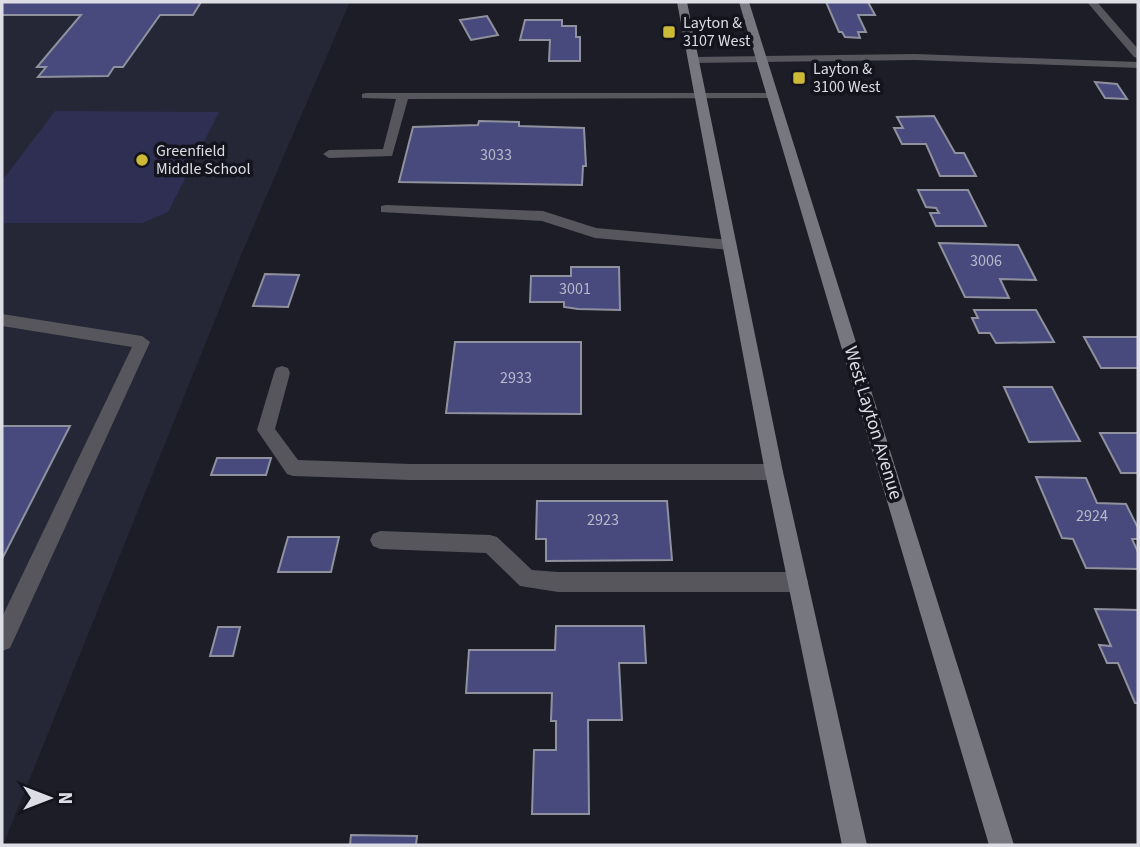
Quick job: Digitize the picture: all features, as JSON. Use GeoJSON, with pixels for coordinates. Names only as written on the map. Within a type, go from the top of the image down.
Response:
{"type":"FeatureCollection","features":[{"type":"Feature","properties":{"kind":"main road"},"geometry":{"type":"LineString","coordinates":[[682,2],[774,472],[855,845]]}},
{"type":"Feature","properties":{"kind":"main road","name":"West Layton Avenue"},"geometry":{"type":"LineString","coordinates":[[744,2],[1002,845]]}},
{"type":"Feature","properties":{"kind":"lane"},"geometry":{"type":"LineString","coordinates":[[1092,2],[1138,55]]}},
{"type":"Feature","properties":{"kind":"lane"},"geometry":{"type":"LineString","coordinates":[[695,60],[915,57],[1138,65]]}},
{"type":"Feature","properties":{"kind":"lane"},"geometry":{"type":"LineString","coordinates":[[366,96],[773,96]]}},
{"type":"Feature","properties":{"kind":"lane"},"geometry":{"type":"LineString","coordinates":[[328,154],[387,153],[402,96]]}},
{"type":"Feature","properties":{"kind":"lane"},"geometry":{"type":"LineString","coordinates":[[386,209],[543,216],[595,233],[730,245]]}},
{"type":"Feature","properties":{"kind":"lane"},"geometry":{"type":"LineString","coordinates":[[2,320],[142,342],[2,640]]}},
{"type":"Feature","properties":{"kind":"lane"},"geometry":{"type":"LineString","coordinates":[[282,373],[266,430],[293,468],[410,472],[774,472]]}},
{"type":"Feature","properties":{"kind":"lane"},"geometry":{"type":"LineString","coordinates":[[380,540],[490,544],[527,579],[798,582]]}},
{"type":"Feature","properties":{"kind":"shaded area"},"geometry":{"type":"Polygon","coordinates":[[[2,2],[350,2],[242,253],[3,845],[2,2]]]}},
{"type":"Feature","properties":{"kind":"shaded area"},"geometry":{"type":"Polygon","coordinates":[[[55,111],[219,112],[168,212],[142,223],[2,223],[2,181],[55,111]]]}},
{"type":"Feature","properties":{"kind":"building"},"geometry":{"type":"Polygon","coordinates":[[[2,2],[201,2],[193,15],[160,15],[123,67],[114,67],[108,76],[38,77],[46,67],[37,67],[81,15],[2,15],[2,2]]]}},
{"type":"Feature","properties":{"kind":"building"},"geometry":{"type":"Polygon","coordinates":[[[826,2],[868,2],[875,15],[858,15],[866,32],[858,32],[860,38],[845,37],[839,32],[826,2]]]}},
{"type":"Feature","properties":{"kind":"building"},"geometry":{"type":"Polygon","coordinates":[[[487,16],[498,35],[471,40],[460,20],[487,16]]]}},
{"type":"Feature","properties":{"kind":"building"},"geometry":{"type":"Polygon","coordinates":[[[525,20],[562,20],[562,26],[576,26],[576,37],[580,37],[580,61],[549,61],[550,40],[520,40],[525,20]]]}},
{"type":"Feature","properties":{"kind":"building"},"geometry":{"type":"Polygon","coordinates":[[[1095,82],[1117,84],[1127,99],[1105,98],[1095,82]]]}},
{"type":"Feature","properties":{"kind":"building"},"geometry":{"type":"Polygon","coordinates":[[[934,116],[955,153],[964,153],[976,176],[940,176],[926,144],[902,144],[894,128],[903,128],[897,117],[934,116]]]}},
{"type":"Feature","properties":{"kind":"building"},"geometry":{"type":"Polygon","coordinates":[[[479,121],[519,122],[519,126],[584,128],[586,166],[583,166],[582,185],[399,182],[413,127],[478,125],[479,121]]]}},
{"type":"Feature","properties":{"kind":"building"},"geometry":{"type":"Polygon","coordinates":[[[918,190],[968,190],[986,226],[936,226],[930,213],[939,213],[936,208],[926,207],[918,190]]]}},
{"type":"Feature","properties":{"kind":"building"},"geometry":{"type":"Polygon","coordinates":[[[939,243],[1018,245],[1036,280],[1000,279],[1009,298],[965,297],[939,243]]]}},
{"type":"Feature","properties":{"kind":"building"},"geometry":{"type":"Polygon","coordinates":[[[571,267],[619,267],[620,310],[564,307],[564,302],[530,302],[531,276],[571,276],[571,267]]]}},
{"type":"Feature","properties":{"kind":"building"},"geometry":{"type":"Polygon","coordinates":[[[265,274],[299,275],[288,307],[253,306],[265,274]]]}},
{"type":"Feature","properties":{"kind":"building"},"geometry":{"type":"Polygon","coordinates":[[[974,310],[1036,310],[1054,342],[996,343],[990,333],[979,333],[972,318],[978,318],[974,310]]]}},
{"type":"Feature","properties":{"kind":"building"},"geometry":{"type":"Polygon","coordinates":[[[1084,337],[1138,337],[1138,368],[1101,368],[1084,337]]]}},
{"type":"Feature","properties":{"kind":"building"},"geometry":{"type":"Polygon","coordinates":[[[455,342],[581,342],[581,414],[446,413],[455,342]]]}},
{"type":"Feature","properties":{"kind":"building"},"geometry":{"type":"Polygon","coordinates":[[[1004,387],[1052,387],[1080,441],[1029,442],[1004,387]]]}},
{"type":"Feature","properties":{"kind":"building"},"geometry":{"type":"Polygon","coordinates":[[[2,426],[70,426],[2,559],[2,426]]]}},
{"type":"Feature","properties":{"kind":"building"},"geometry":{"type":"Polygon","coordinates":[[[1100,433],[1138,433],[1138,473],[1121,473],[1100,433]]]}},
{"type":"Feature","properties":{"kind":"building"},"geometry":{"type":"Polygon","coordinates":[[[217,458],[271,458],[266,475],[211,475],[217,458]]]}},
{"type":"Feature","properties":{"kind":"building"},"geometry":{"type":"Polygon","coordinates":[[[1036,477],[1086,478],[1097,503],[1126,504],[1138,528],[1138,539],[1132,539],[1138,552],[1138,569],[1086,568],[1073,539],[1062,538],[1036,477]]]}},
{"type":"Feature","properties":{"kind":"building"},"geometry":{"type":"Polygon","coordinates":[[[537,501],[667,501],[672,560],[546,561],[546,539],[536,539],[537,501]]]}},
{"type":"Feature","properties":{"kind":"building"},"geometry":{"type":"Polygon","coordinates":[[[288,537],[339,537],[331,572],[278,572],[288,537]]]}},
{"type":"Feature","properties":{"kind":"building"},"geometry":{"type":"Polygon","coordinates":[[[1095,609],[1138,610],[1138,703],[1135,703],[1118,663],[1107,663],[1099,645],[1111,646],[1095,609]]]}},
{"type":"Feature","properties":{"kind":"building"},"geometry":{"type":"Polygon","coordinates":[[[556,626],[644,626],[646,663],[619,663],[622,720],[588,720],[589,814],[532,814],[534,750],[556,750],[556,721],[551,721],[552,693],[466,693],[469,650],[555,650],[556,626]]]}},
{"type":"Feature","properties":{"kind":"building"},"geometry":{"type":"Polygon","coordinates":[[[218,627],[240,627],[233,656],[210,656],[218,627]]]}},
{"type":"Feature","properties":{"kind":"building"},"geometry":{"type":"Polygon","coordinates":[[[351,835],[417,836],[416,845],[350,845],[351,835]]]}},
{"type":"Feature","properties":{"kind":"place","name":"Layton & 3107 West"},"geometry":{"type":"Point","coordinates":[669,32]}},
{"type":"Feature","properties":{"kind":"place","name":"Layton & 3100 West"},"geometry":{"type":"Point","coordinates":[799,78]}},
{"type":"Feature","properties":{"kind":"place","name":"Greenfield Middle School"},"geometry":{"type":"Point","coordinates":[142,160]}}]}
